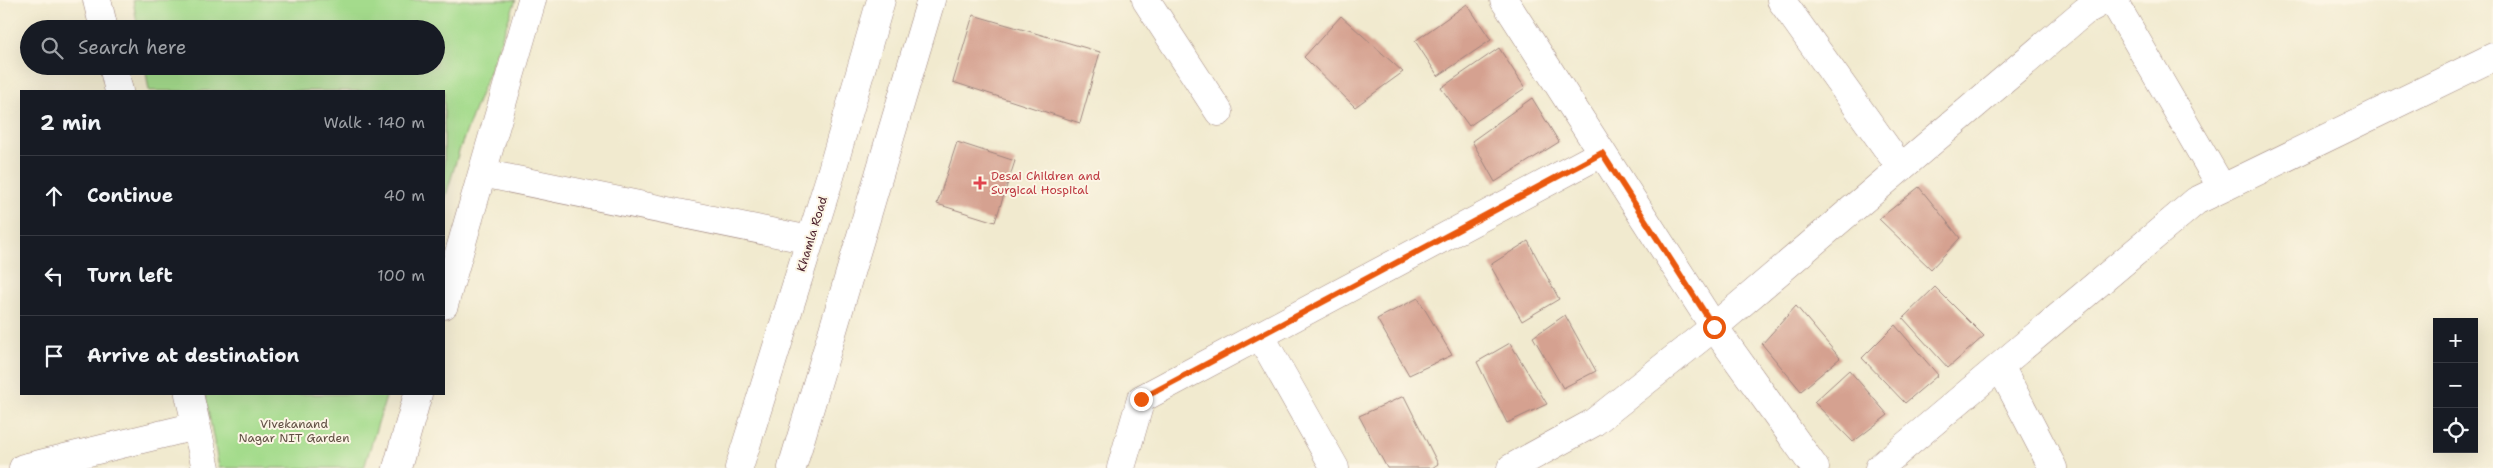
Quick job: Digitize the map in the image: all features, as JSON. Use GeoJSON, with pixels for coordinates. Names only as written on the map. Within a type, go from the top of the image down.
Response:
{"type":"FeatureCollection","features":[{"type":"Feature","properties":{"kind":"street"},"geometry":{"type":"LineString","coordinates":[[98,0],[102,20]]}},
{"type":"Feature","properties":{"kind":"street"},"geometry":{"type":"LineString","coordinates":[[445,302],[532,0]]}},
{"type":"Feature","properties":{"kind":"street","name":"Khamla Road"},"geometry":{"type":"LineString","coordinates":[[739,468],[810,240],[881,0]]}},
{"type":"Feature","properties":{"kind":"street"},"geometry":{"type":"LineString","coordinates":[[792,468],[931,0]]}},
{"type":"Feature","properties":{"kind":"street"},"geometry":{"type":"LineString","coordinates":[[1146,0],[1219,112]]}},
{"type":"Feature","properties":{"kind":"street"},"geometry":{"type":"LineString","coordinates":[[1504,0],[1714,327],[1815,468]]}},
{"type":"Feature","properties":{"kind":"street"},"geometry":{"type":"LineString","coordinates":[[1781,0],[1901,168]]}},
{"type":"Feature","properties":{"kind":"street"},"geometry":{"type":"LineString","coordinates":[[1511,468],[1593,423],[1714,327],[2085,11],[2105,0]]}},
{"type":"Feature","properties":{"kind":"street"},"geometry":{"type":"LineString","coordinates":[[2113,0],[2222,188]]}},
{"type":"Feature","properties":{"kind":"street"},"geometry":{"type":"LineString","coordinates":[[1878,468],[2196,201],[2493,57]]}},
{"type":"Feature","properties":{"kind":"street"},"geometry":{"type":"LineString","coordinates":[[115,75],[119,90]]}},
{"type":"Feature","properties":{"kind":"street"},"geometry":{"type":"LineString","coordinates":[[1122,468],[1141,399],[1602,153]]}},
{"type":"Feature","properties":{"kind":"street"},"geometry":{"type":"LineString","coordinates":[[482,173],[810,240]]}},
{"type":"Feature","properties":{"kind":"street"},"geometry":{"type":"LineString","coordinates":[[1260,334],[1336,468]]}},
{"type":"Feature","properties":{"kind":"street"},"geometry":{"type":"LineString","coordinates":[[2000,366],[2053,468]]}},
{"type":"Feature","properties":{"kind":"street"},"geometry":{"type":"LineString","coordinates":[[188,395],[206,468]]}},
{"type":"Feature","properties":{"kind":"street"},"geometry":{"type":"LineString","coordinates":[[397,468],[418,395]]}},
{"type":"Feature","properties":{"kind":"street"},"geometry":{"type":"LineString","coordinates":[[24,468],[196,426]]}},
{"type":"Feature","properties":{"kind":"green space"},"geometry":{"type":"Polygon","coordinates":[[[133,0],[516,0],[459,151],[445,200],[445,90],[149,90],[146,75],[445,75],[445,20],[136,20],[133,0]]]}},
{"type":"Feature","properties":{"kind":"green space","name":"Vivekanand Nagar NIT Garden"},"geometry":{"type":"Polygon","coordinates":[[[205,395],[387,395],[364,468],[219,468],[205,395]]]}},
{"type":"Feature","properties":{"kind":"building"},"geometry":{"type":"Polygon","coordinates":[[[1467,4],[1491,40],[1438,76],[1415,41],[1467,4]]]}},
{"type":"Feature","properties":{"kind":"building"},"geometry":{"type":"Polygon","coordinates":[[[973,15],[1100,52],[1080,123],[953,82],[973,15]]]}},
{"type":"Feature","properties":{"kind":"building"},"geometry":{"type":"Polygon","coordinates":[[[1341,16],[1403,72],[1355,107],[1304,57],[1341,16]]]}},
{"type":"Feature","properties":{"kind":"building"},"geometry":{"type":"Polygon","coordinates":[[[1499,48],[1525,88],[1469,126],[1441,88],[1499,48]]]}},
{"type":"Feature","properties":{"kind":"building"},"geometry":{"type":"Polygon","coordinates":[[[1532,98],[1559,142],[1495,182],[1472,141],[1532,98]]]}},
{"type":"Feature","properties":{"kind":"building"},"geometry":{"type":"Polygon","coordinates":[[[957,142],[1015,161],[995,222],[937,204],[957,142]]]}},
{"type":"Feature","properties":{"kind":"building"},"geometry":{"type":"Polygon","coordinates":[[[1919,187],[1960,238],[1931,269],[1879,219],[1919,187]]]}},
{"type":"Feature","properties":{"kind":"building"},"geometry":{"type":"Polygon","coordinates":[[[1528,241],[1559,299],[1522,321],[1490,265],[1528,241]]]}},
{"type":"Feature","properties":{"kind":"building"},"geometry":{"type":"Polygon","coordinates":[[[1935,287],[1984,336],[1948,368],[1903,318],[1935,287]]]}},
{"type":"Feature","properties":{"kind":"building"},"geometry":{"type":"Polygon","coordinates":[[[1418,298],[1452,355],[1409,375],[1377,319],[1418,298]]]}},
{"type":"Feature","properties":{"kind":"building"},"geometry":{"type":"Polygon","coordinates":[[[1796,306],[1840,358],[1801,391],[1762,344],[1796,306]]]}},
{"type":"Feature","properties":{"kind":"building"},"geometry":{"type":"Polygon","coordinates":[[[1565,315],[1596,371],[1563,388],[1533,337],[1565,315]]]}},
{"type":"Feature","properties":{"kind":"building"},"geometry":{"type":"Polygon","coordinates":[[[1895,325],[1938,375],[1905,403],[1862,358],[1895,325]]]}},
{"type":"Feature","properties":{"kind":"building"},"geometry":{"type":"Polygon","coordinates":[[[1510,343],[1547,404],[1507,423],[1477,362],[1510,343]]]}},
{"type":"Feature","properties":{"kind":"building"},"geometry":{"type":"Polygon","coordinates":[[[1849,370],[1888,415],[1853,442],[1814,402],[1849,370]]]}},
{"type":"Feature","properties":{"kind":"building"},"geometry":{"type":"Polygon","coordinates":[[[1404,396],[1438,464],[1432,468],[1387,468],[1359,416],[1404,396]]]}},
{"type":"Feature","properties":{"kind":"place","name":"Desai Children and Surgical Hospital"},"geometry":{"type":"Point","coordinates":[980,183]}},
{"type":"Feature","properties":{"kind":"route"},"geometry":{"type":"LineString","coordinates":[[1141,399],[1602,153],[1714,327]]}}]}
